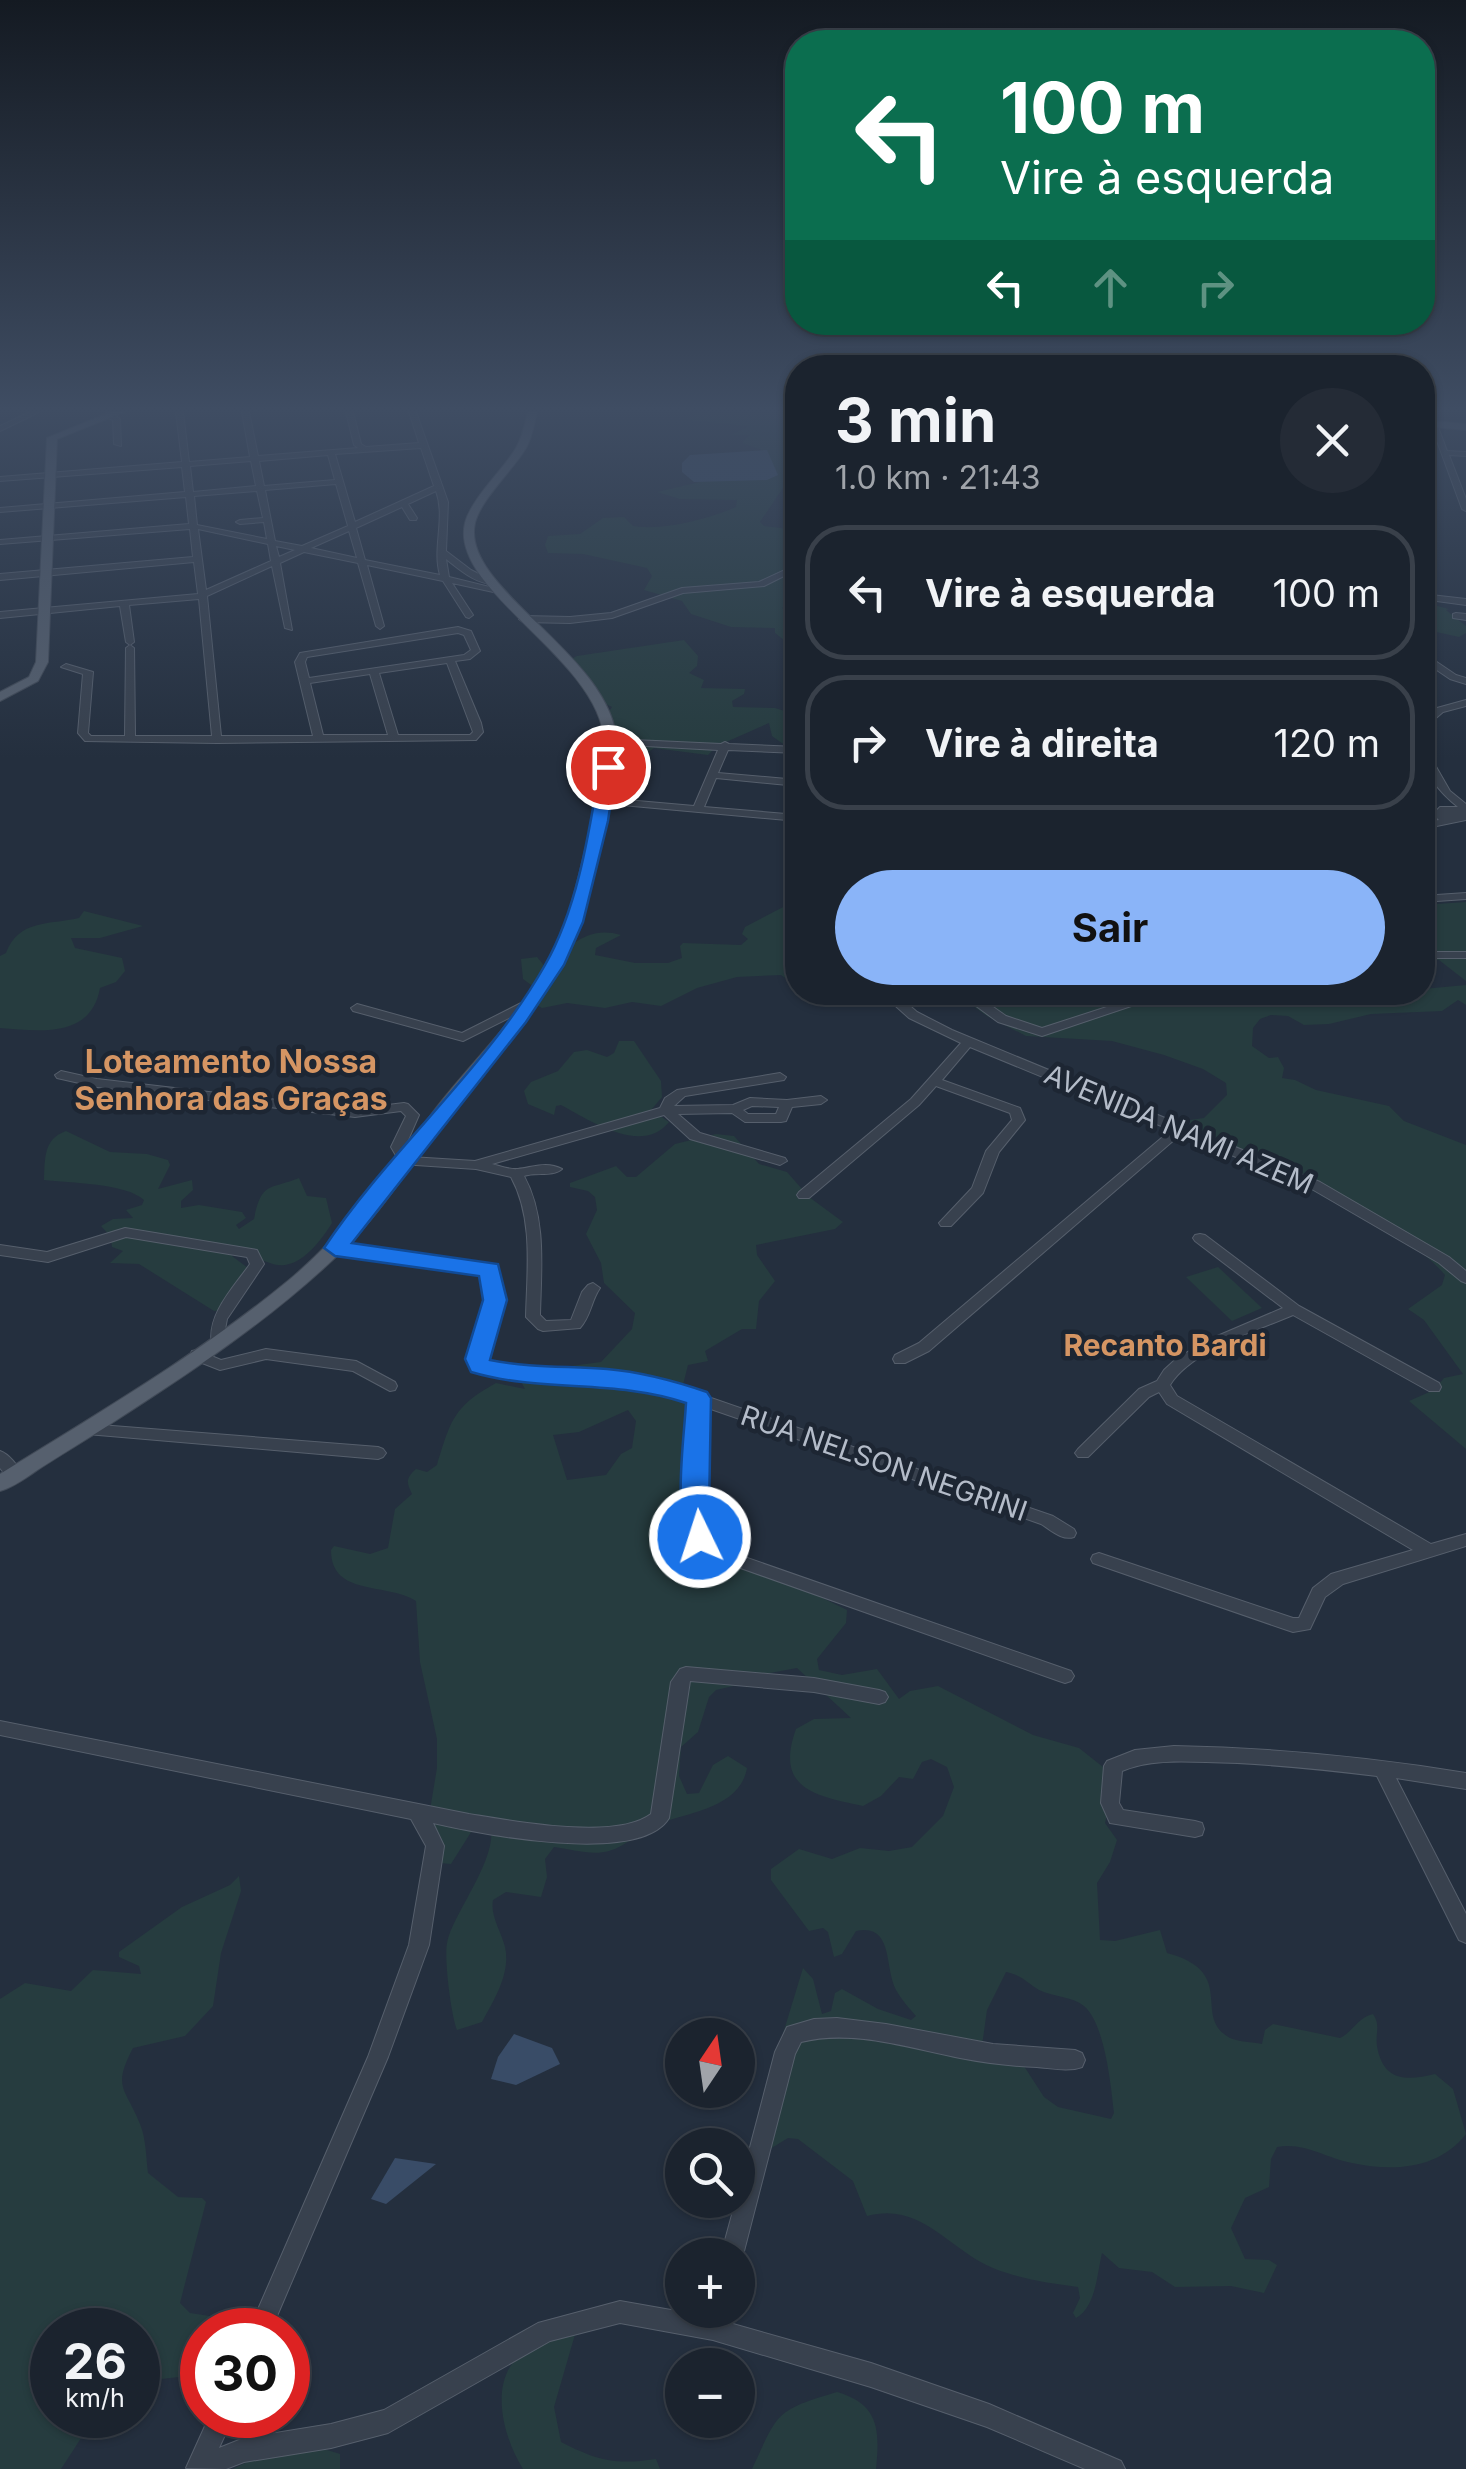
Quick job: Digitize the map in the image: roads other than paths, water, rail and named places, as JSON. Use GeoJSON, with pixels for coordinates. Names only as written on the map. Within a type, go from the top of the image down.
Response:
{"type":"FeatureCollection","features":[{"type":"Feature","properties":{"kind":"main road"},"geometry":{"type":"LineString","coordinates":[[0,698],[34,679],[42,662],[49,527]]}},
{"type":"Feature","properties":{"kind":"main road"},"geometry":{"type":"LineString","coordinates":[[8,1480],[217,1341],[287,1291],[335,1248],[555,965],[574,922],[600,821],[612,742],[598,700],[555,644],[523,619],[495,587],[470,551],[469,527]]}},
{"type":"Feature","properties":{"kind":"street"},"geometry":{"type":"LineString","coordinates":[[0,542],[179,527]]}},
{"type":"Feature","properties":{"kind":"street"},"geometry":{"type":"LineString","coordinates":[[194,527],[217,740]]}},
{"type":"Feature","properties":{"kind":"street"},"geometry":{"type":"LineString","coordinates":[[200,527],[495,587]]}},
{"type":"Feature","properties":{"kind":"street"},"geometry":{"type":"LineString","coordinates":[[266,527],[289,628]]}},
{"type":"Feature","properties":{"kind":"street"},"geometry":{"type":"LineString","coordinates":[[0,615],[202,596],[356,527]]}},
{"type":"Feature","properties":{"kind":"street"},"geometry":{"type":"LineString","coordinates":[[444,527],[440,563],[469,615]]}},
{"type":"Feature","properties":{"kind":"street"},"geometry":{"type":"LineString","coordinates":[[350,530],[380,626]]}},
{"type":"Feature","properties":{"kind":"street"},"geometry":{"type":"LineString","coordinates":[[442,552],[495,587]]}},
{"type":"Feature","properties":{"kind":"street"},"geometry":{"type":"LineString","coordinates":[[0,577],[198,559]]}},
{"type":"Feature","properties":{"kind":"street"},"geometry":{"type":"LineString","coordinates":[[523,619],[570,620],[612,615],[682,591],[761,584],[785,572]]}},
{"type":"Feature","properties":{"kind":"street"},"geometry":{"type":"LineString","coordinates":[[1435,598],[1466,602]]}},
{"type":"Feature","properties":{"kind":"street"},"geometry":{"type":"LineString","coordinates":[[124,604],[130,645],[130,740]]}},
{"type":"Feature","properties":{"kind":"street"},"geometry":{"type":"LineString","coordinates":[[306,681],[467,657],[476,651],[466,631],[314,651],[300,658],[319,740]]}},
{"type":"Feature","properties":{"kind":"street"},"geometry":{"type":"LineString","coordinates":[[66,667],[88,672],[84,736],[130,740],[461,740],[476,736],[476,723],[450,660]]}},
{"type":"Feature","properties":{"kind":"street"},"geometry":{"type":"LineString","coordinates":[[1435,664],[1466,681]]}},
{"type":"Feature","properties":{"kind":"street"},"geometry":{"type":"LineString","coordinates":[[374,671],[394,739]]}},
{"type":"Feature","properties":{"kind":"street"},"geometry":{"type":"LineString","coordinates":[[1435,715],[1466,703]]}},
{"type":"Feature","properties":{"kind":"street"},"geometry":{"type":"LineString","coordinates":[[612,742],[785,749]]}},
{"type":"Feature","properties":{"kind":"street"},"geometry":{"type":"LineString","coordinates":[[698,809],[725,745]]}},
{"type":"Feature","properties":{"kind":"street"},"geometry":{"type":"LineString","coordinates":[[1435,774],[1446,793],[1464,807],[1459,818],[1440,810]]}},
{"type":"Feature","properties":{"kind":"street"},"geometry":{"type":"LineString","coordinates":[[713,775],[785,782]]}},
{"type":"Feature","properties":{"kind":"street"},"geometry":{"type":"LineString","coordinates":[[1435,815],[1446,793]]}},
{"type":"Feature","properties":{"kind":"street"},"geometry":{"type":"LineString","coordinates":[[626,803],[785,817]]}},
{"type":"Feature","properties":{"kind":"street"},"geometry":{"type":"LineString","coordinates":[[1435,898],[1466,896]]}},
{"type":"Feature","properties":{"kind":"street"},"geometry":{"type":"LineString","coordinates":[[1435,955],[1466,954]]}},
{"type":"Feature","properties":{"kind":"street"},"geometry":{"type":"LineString","coordinates":[[357,1008],[463,1038],[529,1003]]}},
{"type":"Feature","properties":{"kind":"street","name":"AVENIDA NAMI AZEM"},"geometry":{"type":"LineString","coordinates":[[901,1005],[913,1015],[968,1042],[1316,1186],[1428,1250],[1466,1278]]}},
{"type":"Feature","properties":{"kind":"street"},"geometry":{"type":"LineString","coordinates":[[981,1005],[1002,1020],[1042,1032],[1126,1005]]}},
{"type":"Feature","properties":{"kind":"street"},"geometry":{"type":"LineString","coordinates":[[804,1195],[915,1102],[968,1042]]}},
{"type":"Feature","properties":{"kind":"street"},"geometry":{"type":"LineString","coordinates":[[61,1075],[96,1084],[354,1113],[404,1107],[413,1115],[398,1147],[406,1161],[476,1165],[516,1174],[555,1169]]}},
{"type":"Feature","properties":{"kind":"street"},"geometry":{"type":"LineString","coordinates":[[666,1110],[681,1093],[780,1077]]}},
{"type":"Feature","properties":{"kind":"street"},"geometry":{"type":"LineString","coordinates":[[934,1081],[1016,1111],[1020,1120],[989,1158],[978,1190],[946,1223]]}},
{"type":"Feature","properties":{"kind":"street"},"geometry":{"type":"LineString","coordinates":[[739,1084],[740,1106]]}},
{"type":"Feature","properties":{"kind":"street"},"geometry":{"type":"LineString","coordinates":[[476,1165],[666,1110],[821,1100]]}},
{"type":"Feature","properties":{"kind":"street"},"geometry":{"type":"LineString","coordinates":[[666,1110],[694,1136],[780,1161]]}},
{"type":"Feature","properties":{"kind":"street"},"geometry":{"type":"LineString","coordinates":[[900,1359],[924,1347],[1181,1128]]}},
{"type":"Feature","properties":{"kind":"street"},"geometry":{"type":"LineString","coordinates":[[516,1174],[524,1185],[533,1229],[533,1317],[543,1326],[575,1325],[593,1288]]}},
{"type":"Feature","properties":{"kind":"street"},"geometry":{"type":"LineString","coordinates":[[0,1250],[48,1257],[125,1232],[252,1252],[257,1264],[220,1318],[217,1341]]}},
{"type":"Feature","properties":{"kind":"street"},"geometry":{"type":"LineString","coordinates":[[1200,1238],[1294,1309],[1434,1387]]}},
{"type":"Feature","properties":{"kind":"street","name":"RUA NELSON NEGRINI"},"geometry":{"type":"LineString","coordinates":[[335,1248],[490,1270],[495,1300],[477,1359],[480,1366],[528,1376],[608,1378],[665,1387],[1047,1520],[1068,1533]]}},
{"type":"Feature","properties":{"kind":"street"},"geometry":{"type":"LineString","coordinates":[[1162,1385],[1165,1376],[1182,1361],[1294,1309]]}},
{"type":"Feature","properties":{"kind":"street"},"geometry":{"type":"LineString","coordinates":[[197,1355],[220,1365],[266,1354],[356,1366],[390,1386]]}},
{"type":"Feature","properties":{"kind":"street"},"geometry":{"type":"LineString","coordinates":[[1083,1453],[1144,1392],[1162,1385]]}},
{"type":"Feature","properties":{"kind":"street"},"geometry":{"type":"LineString","coordinates":[[1162,1385],[1183,1408],[1429,1551]]}},
{"type":"Feature","properties":{"kind":"street"},"geometry":{"type":"LineString","coordinates":[[698,1398],[696,1512],[700,1537],[724,1556],[1065,1676]]}},
{"type":"Feature","properties":{"kind":"street"},"geometry":{"type":"LineString","coordinates":[[88,1429],[378,1453]]}},
{"type":"Feature","properties":{"kind":"street"},"geometry":{"type":"LineString","coordinates":[[0,1458],[8,1480]]}},
{"type":"Feature","properties":{"kind":"street"},"geometry":{"type":"LineString","coordinates":[[1099,1559],[1292,1625],[1304,1624],[1319,1593],[1337,1579],[1466,1540]]}},
{"type":"Feature","properties":{"kind":"street"},"geometry":{"type":"LineString","coordinates":[[0,1728],[417,1812],[596,1838],[640,1833],[656,1825],[660,1818],[680,1682],[686,1674],[814,1685],[879,1697]]}},
{"type":"Feature","properties":{"kind":"street"},"geometry":{"type":"LineString","coordinates":[[1194,1829],[1117,1817],[1110,1803],[1113,1766],[1142,1755],[1314,1759],[1383,1770],[1414,1770],[1466,1782]]}},
{"type":"Feature","properties":{"kind":"street"},"geometry":{"type":"LineString","coordinates":[[1383,1770],[1426,1848],[1466,1934]]}},
{"type":"Feature","properties":{"kind":"street"},"geometry":{"type":"LineString","coordinates":[[269,2308],[378,2056],[419,1945],[435,1846],[417,1812]]}},
{"type":"Feature","properties":{"kind":"street"},"geometry":{"type":"LineString","coordinates":[[736,2238],[785,2052],[794,2034],[808,2028],[847,2029],[983,2052],[1075,2060]]}},
{"type":"Feature","properties":{"kind":"street"},"geometry":{"type":"LineString","coordinates":[[198,2468],[244,2450],[331,2436],[388,2421],[546,2331],[620,2312],[665,2315]]}},
{"type":"Feature","properties":{"kind":"street"},"geometry":{"type":"LineString","coordinates":[[741,2328],[989,2416],[1113,2469]]}},
{"type":"Feature","properties":{"kind":"street"},"geometry":{"type":"LineString","coordinates":[[198,2468],[212,2438]]}},
{"type":"Feature","properties":{"kind":"water"},"geometry":{"type":"Polygon","coordinates":[[[514,2034],[552,2048],[560,2064],[516,2085],[491,2079],[498,2057],[514,2034]]]}},
{"type":"Feature","properties":{"kind":"water"},"geometry":{"type":"Polygon","coordinates":[[[395,2158],[436,2164],[386,2204],[371,2199],[395,2158]]]}},
{"type":"Feature","properties":{"kind":"district","name":"Loteamento Nossa Senhora das Graças"},"geometry":{"type":"Point","coordinates":[231,1080]}},
{"type":"Feature","properties":{"kind":"district","name":"Recanto Bardi"},"geometry":{"type":"Point","coordinates":[1165,1346]}}]}
